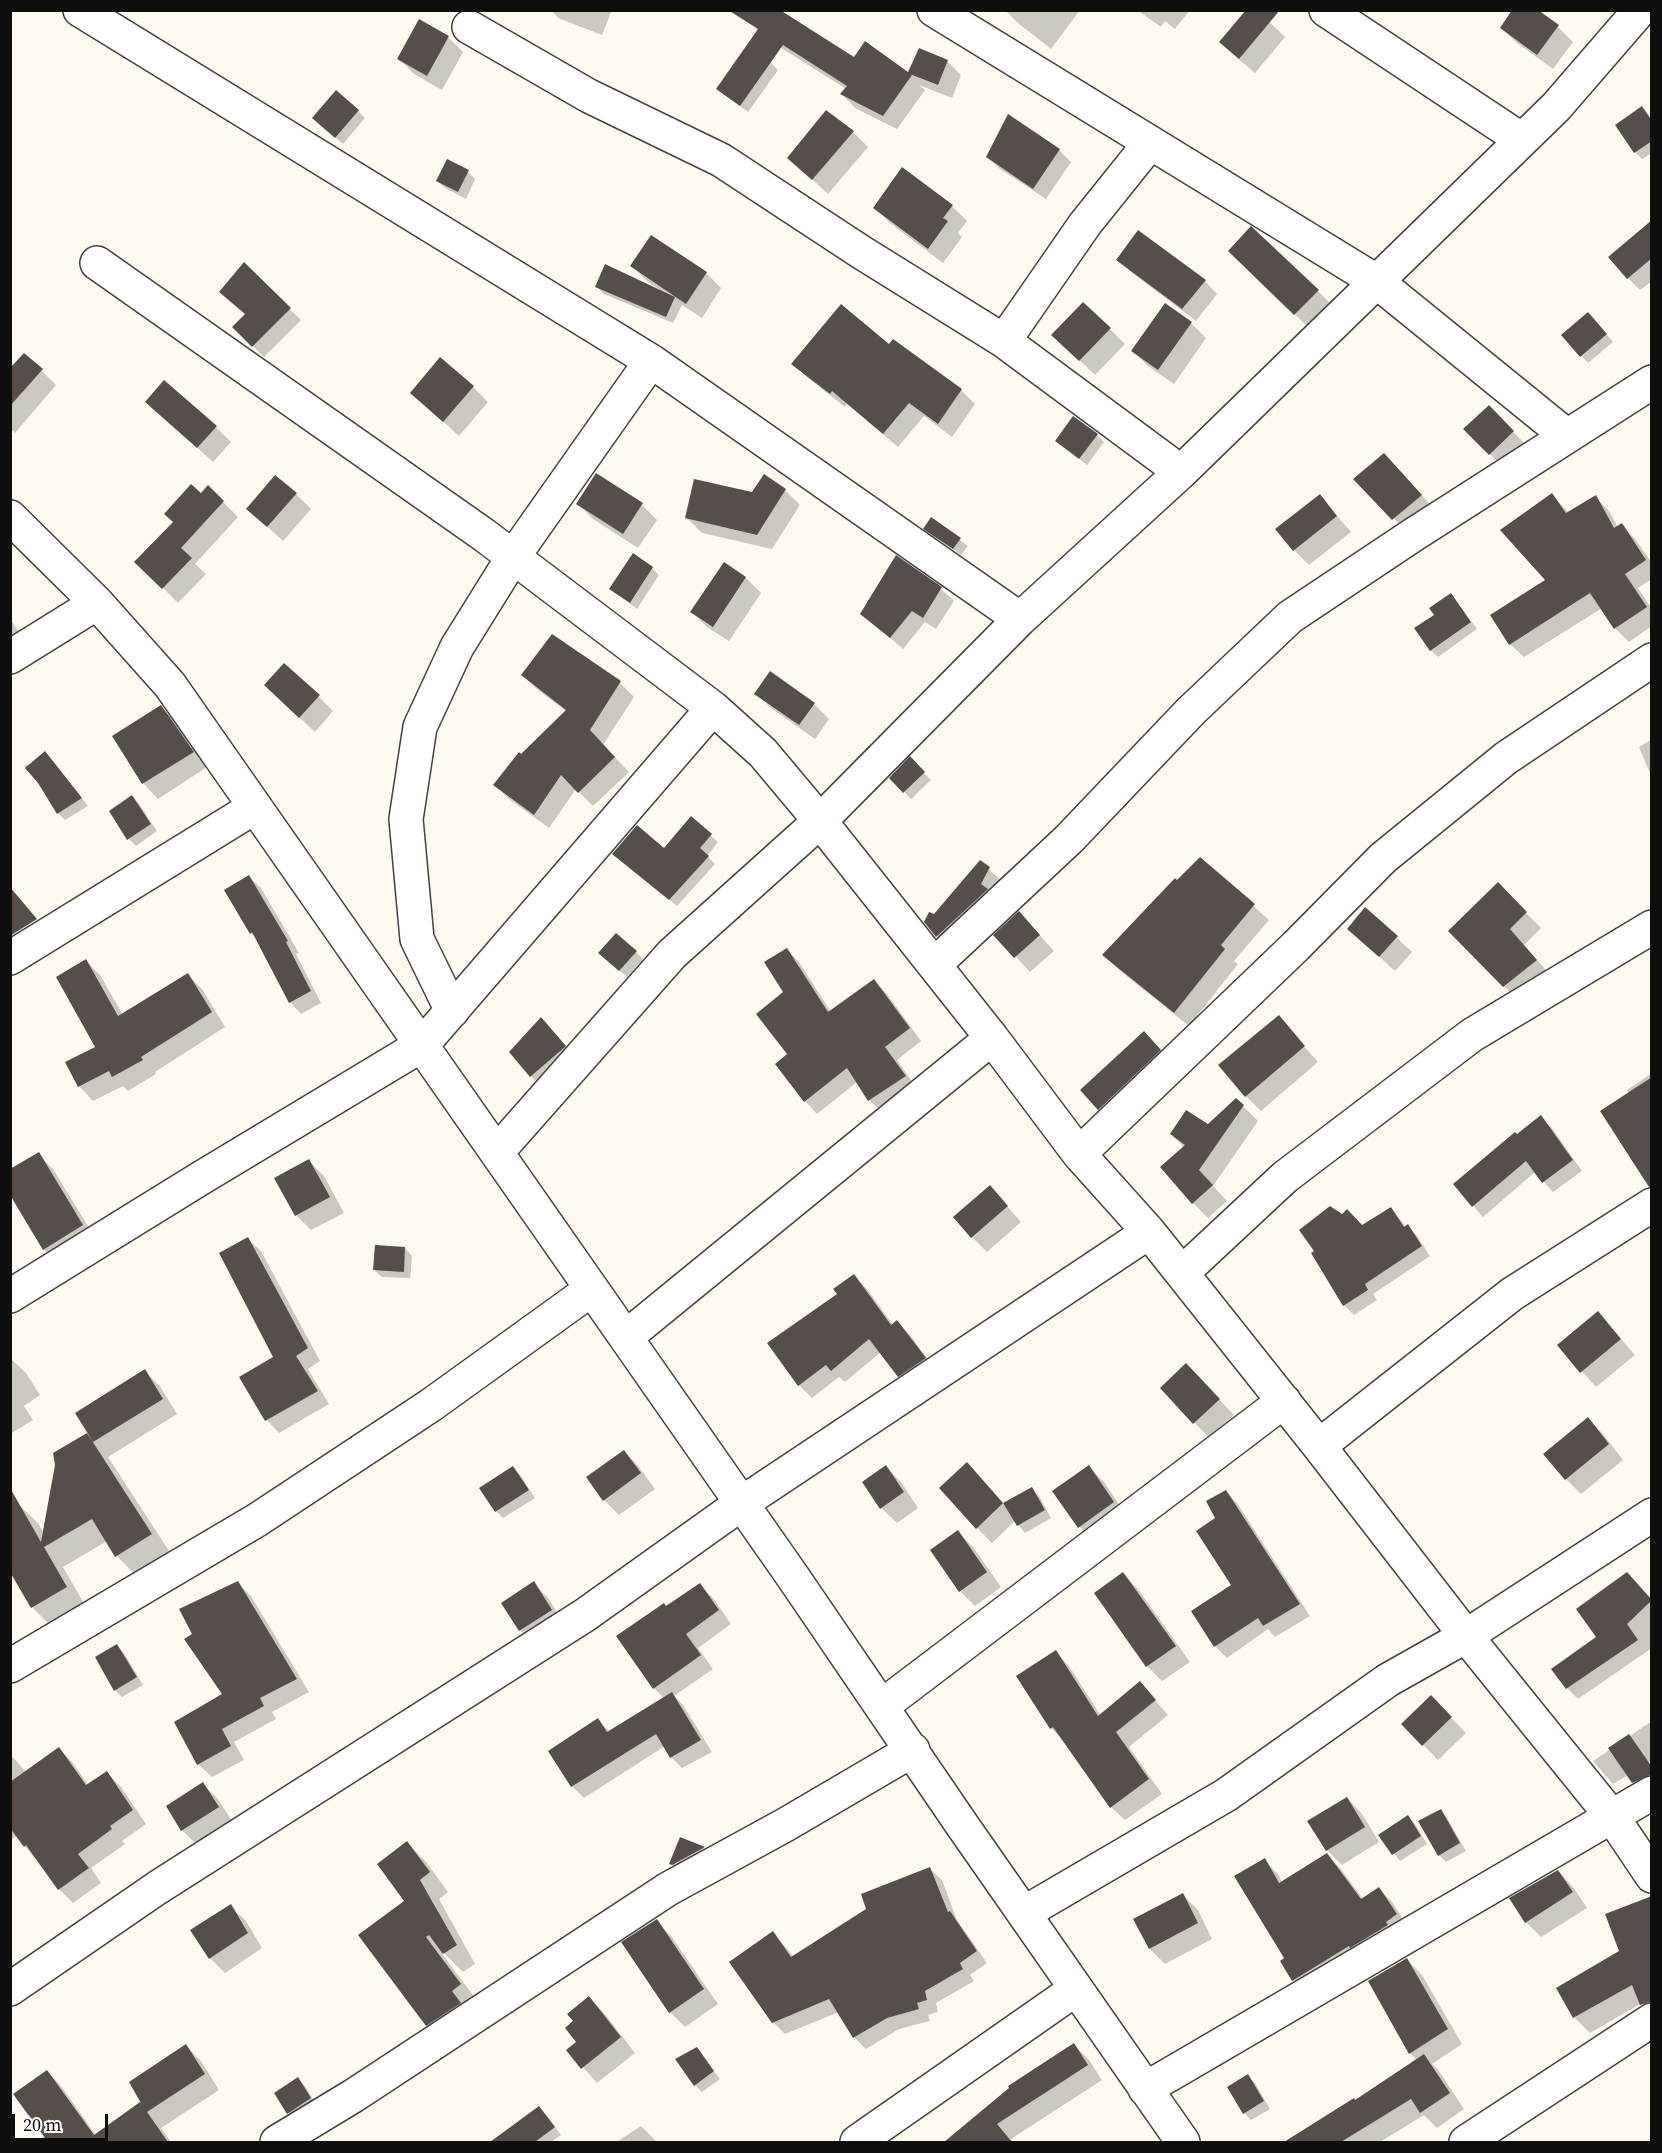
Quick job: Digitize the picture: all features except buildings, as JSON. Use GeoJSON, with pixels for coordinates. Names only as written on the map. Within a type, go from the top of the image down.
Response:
{"type":"FeatureCollection","features":[{"type":"Feature","properties":{"kind":"street"},"geometry":{"type":"LineString","coordinates":[[80,10],[651,361],[1020,619]]}},
{"type":"Feature","properties":{"kind":"street"},"geometry":{"type":"LineString","coordinates":[[934,10],[1376,281],[1568,436]]}},
{"type":"Feature","properties":{"kind":"street"},"geometry":{"type":"LineString","coordinates":[[1326,10],[1522,140]]}},
{"type":"Feature","properties":{"kind":"street"},"geometry":{"type":"LineString","coordinates":[[497,1152],[672,954],[820,821],[1020,619],[1181,472],[1556,107],[1640,10]]}},
{"type":"Feature","properties":{"kind":"street"},"geometry":{"type":"LineString","coordinates":[[469,27],[589,96],[721,160],[861,252],[1004,341],[1181,472]]}},
{"type":"Feature","properties":{"kind":"street"},"geometry":{"type":"LineString","coordinates":[[1004,341],[1084,224],[1150,143]]}},
{"type":"Feature","properties":{"kind":"street"},"geometry":{"type":"LineString","coordinates":[[97,263],[513,557],[713,708],[763,753],[820,821],[992,1038],[1079,1154],[1149,1232],[1284,1401],[1466,1636],[1613,1818],[1652,1876]]}},
{"type":"Feature","properties":{"kind":"street"},"geometry":{"type":"LineString","coordinates":[[452,1011],[417,939],[406,819],[420,727],[457,646],[513,557],[651,361]]}},
{"type":"Feature","properties":{"kind":"street"},"geometry":{"type":"LineString","coordinates":[[934,965],[1069,839],[1191,711],[1290,617],[1422,528],[1652,382]]}},
{"type":"Feature","properties":{"kind":"street"},"geometry":{"type":"LineString","coordinates":[[10,517],[97,603],[170,685],[742,1503],[1183,2142]]}},
{"type":"Feature","properties":{"kind":"street"},"geometry":{"type":"LineString","coordinates":[[10,657],[97,603]]}},
{"type":"Feature","properties":{"kind":"street"},"geometry":{"type":"LineString","coordinates":[[1079,1154],[1296,946],[1383,858],[1506,759],[1652,660]]}},
{"type":"Feature","properties":{"kind":"street"},"geometry":{"type":"LineString","coordinates":[[10,1296],[422,1045],[713,708]]}},
{"type":"Feature","properties":{"kind":"street"},"geometry":{"type":"LineString","coordinates":[[10,958],[255,807]]}},
{"type":"Feature","properties":{"kind":"street"},"geometry":{"type":"LineString","coordinates":[[1182,1274],[1285,1177],[1472,1035],[1652,927]]}},
{"type":"Feature","properties":{"kind":"street"},"geometry":{"type":"LineString","coordinates":[[626,1337],[992,1038]]}},
{"type":"Feature","properties":{"kind":"street"},"geometry":{"type":"LineString","coordinates":[[1319,1446],[1512,1294],[1652,1205]]}},
{"type":"Feature","properties":{"kind":"street"},"geometry":{"type":"LineString","coordinates":[[10,1989],[157,1888],[585,1615],[742,1503],[1149,1232]]}},
{"type":"Feature","properties":{"kind":"street"},"geometry":{"type":"LineString","coordinates":[[10,1666],[256,1520],[431,1405],[592,1289]]}},
{"type":"Feature","properties":{"kind":"street"},"geometry":{"type":"LineString","coordinates":[[882,1706],[1284,1401]]}},
{"type":"Feature","properties":{"kind":"street"},"geometry":{"type":"LineString","coordinates":[[1024,1913],[1226,1795],[1388,1680],[1466,1636],[1652,1515]]}},
{"type":"Feature","properties":{"kind":"street"},"geometry":{"type":"LineString","coordinates":[[277,2142],[353,2096],[668,1889],[785,1826],[913,1750]]}},
{"type":"Feature","properties":{"kind":"street"},"geometry":{"type":"LineString","coordinates":[[1145,2089],[1652,1794]]}},
{"type":"Feature","properties":{"kind":"street"},"geometry":{"type":"LineString","coordinates":[[857,2142],[1077,1989]]}},
{"type":"Feature","properties":{"kind":"street"},"geometry":{"type":"LineString","coordinates":[[1466,2142],[1652,2020]]}}]}
